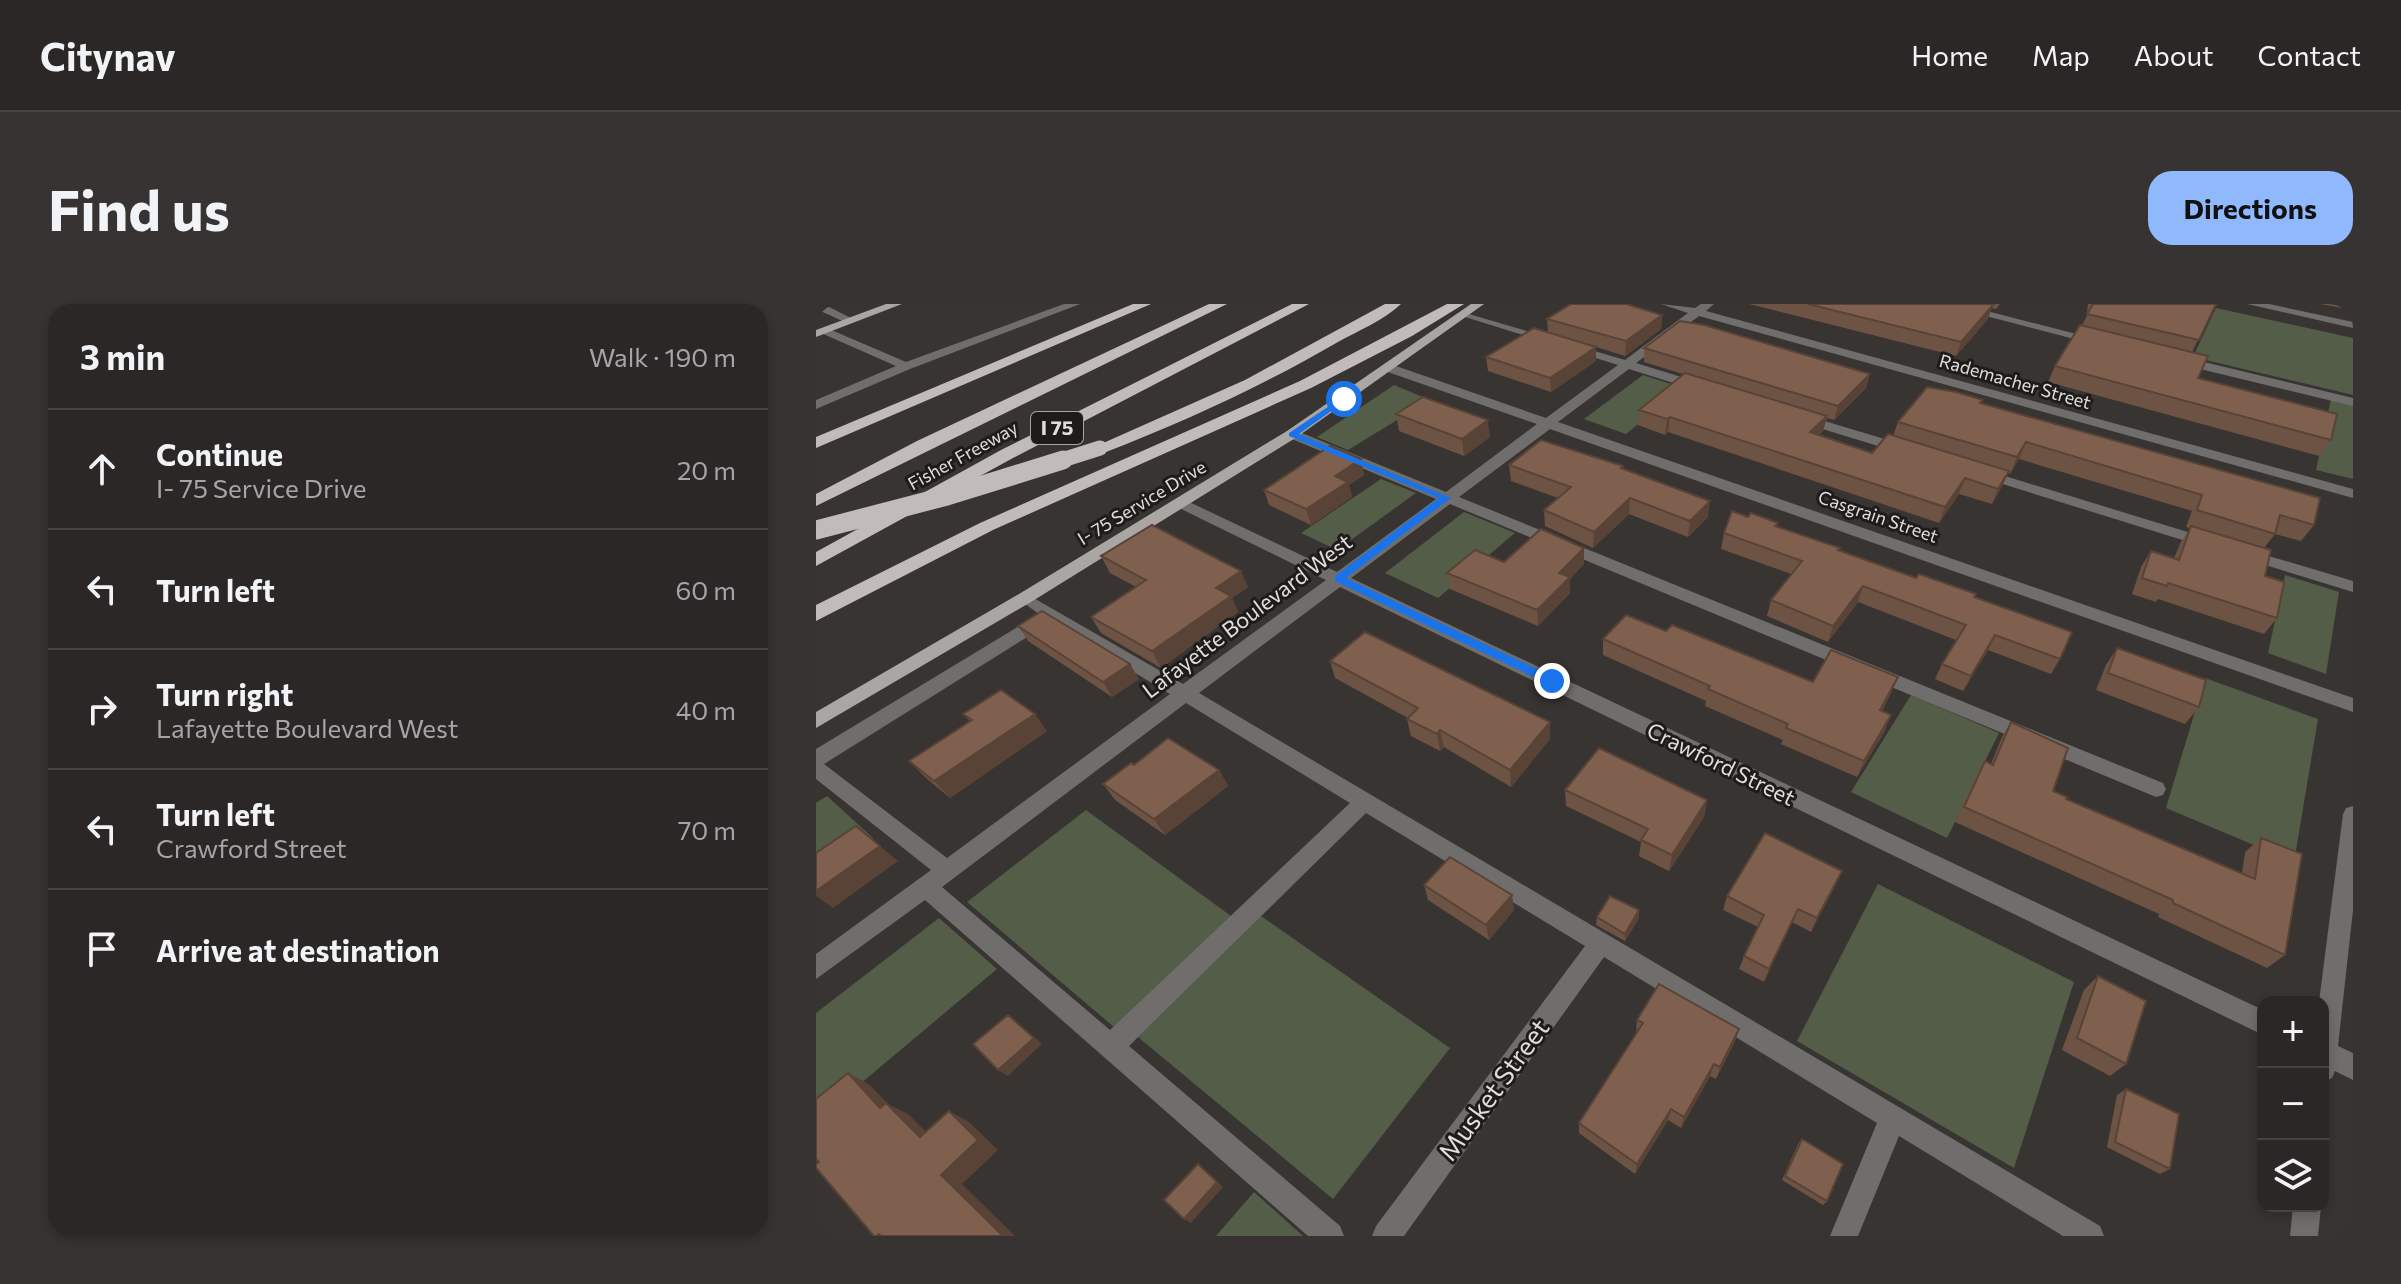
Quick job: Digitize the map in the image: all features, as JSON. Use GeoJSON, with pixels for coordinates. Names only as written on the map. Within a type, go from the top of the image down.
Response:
{"type":"FeatureCollection","features":[{"type":"Feature","properties":{"kind":"highway"},"geometry":{"type":"LineString","coordinates":[[816,443],[1144,304]]}},
{"type":"Feature","properties":{"kind":"highway","name":"Fisher Freeway"},"geometry":{"type":"LineString","coordinates":[[816,501],[923,445],[1220,304]]}},
{"type":"Feature","properties":{"kind":"highway","name":"Fisher Freeway"},"geometry":{"type":"LineString","coordinates":[[816,560],[1007,454],[1302,304]]}},
{"type":"Feature","properties":{"kind":"highway"},"geometry":{"type":"LineString","coordinates":[[816,530],[958,492],[1100,448],[1179,418],[1284,368],[1394,304]]}},
{"type":"Feature","properties":{"kind":"highway"},"geometry":{"type":"LineString","coordinates":[[816,614],[1009,516],[1346,366],[1467,307]]}},
{"type":"Feature","properties":{"kind":"main road"},"geometry":{"type":"LineString","coordinates":[[821,332],[896,304]]}},
{"type":"Feature","properties":{"kind":"main road","name":"I- 75 Service Drive"},"geometry":{"type":"LineString","coordinates":[[816,721],[1025,598],[1292,434],[1389,368],[1467,307]]}},
{"type":"Feature","properties":{"kind":"street"},"geometry":{"type":"LineString","coordinates":[[816,405],[906,366],[1074,304]]}},
{"type":"Feature","properties":{"kind":"street","name":"Rademacher Street"},"geometry":{"type":"LineString","coordinates":[[1667,304],[1702,308],[2353,494]]}},
{"type":"Feature","properties":{"kind":"street"},"geometry":{"type":"LineString","coordinates":[[1946,304],[2112,344]]}},
{"type":"Feature","properties":{"kind":"street"},"geometry":{"type":"LineString","coordinates":[[2253,304],[2353,325]]}},
{"type":"Feature","properties":{"kind":"street"},"geometry":{"type":"LineString","coordinates":[[816,305],[851,321]]}},
{"type":"Feature","properties":{"kind":"street"},"geometry":{"type":"LineString","coordinates":[[1467,307],[1625,364],[1716,392]]}},
{"type":"Feature","properties":{"kind":"street","name":"Lafayette Boulevard West"},"geometry":{"type":"LineString","coordinates":[[816,968],[1702,308]]}},
{"type":"Feature","properties":{"kind":"street"},"geometry":{"type":"LineString","coordinates":[[821,332],[906,366]]}},
{"type":"Feature","properties":{"kind":"street"},"geometry":{"type":"LineString","coordinates":[[2172,359],[2353,402]]}},
{"type":"Feature","properties":{"kind":"street","name":"Casgrain Street"},"geometry":{"type":"LineString","coordinates":[[1389,368],[2353,705]]}},
{"type":"Feature","properties":{"kind":"street"},"geometry":{"type":"LineString","coordinates":[[1777,410],[1928,457]]}},
{"type":"Feature","properties":{"kind":"street"},"geometry":{"type":"LineString","coordinates":[[1292,434],[2156,789]]}},
{"type":"Feature","properties":{"kind":"street"},"geometry":{"type":"LineString","coordinates":[[1974,471],[2353,587]]}},
{"type":"Feature","properties":{"kind":"street","name":"Crawford Street"},"geometry":{"type":"LineString","coordinates":[[1180,503],[2257,1020]]}},
{"type":"Feature","properties":{"kind":"street"},"geometry":{"type":"LineString","coordinates":[[1025,598],[2090,1236]]}},
{"type":"Feature","properties":{"kind":"street"},"geometry":{"type":"LineString","coordinates":[[816,759],[1052,614]]}},
{"type":"Feature","properties":{"kind":"street"},"geometry":{"type":"LineString","coordinates":[[816,768],[947,870]]}},
{"type":"Feature","properties":{"kind":"street"},"geometry":{"type":"LineString","coordinates":[[1111,1047],[1365,801]]}},
{"type":"Feature","properties":{"kind":"street"},"geometry":{"type":"LineString","coordinates":[[2329,1019],[2353,814]]}},
{"type":"Feature","properties":{"kind":"street"},"geometry":{"type":"LineString","coordinates":[[925,886],[1330,1236]]}},
{"type":"Feature","properties":{"kind":"street","name":"Musket Street"},"geometry":{"type":"LineString","coordinates":[[1386,1236],[1601,943]]}},
{"type":"Feature","properties":{"kind":"street"},"geometry":{"type":"LineString","coordinates":[[2329,1060],[2353,1067]]}},
{"type":"Feature","properties":{"kind":"street"},"geometry":{"type":"LineString","coordinates":[[1844,1236],[1893,1118]]}},
{"type":"Feature","properties":{"kind":"street"},"geometry":{"type":"LineString","coordinates":[[2304,1236],[2306,1212]]}},
{"type":"Feature","properties":{"kind":"green space"},"geometry":{"type":"Polygon","coordinates":[[[2216,308],[2353,338],[2353,395],[2193,357],[2216,308]]]}},
{"type":"Feature","properties":{"kind":"green space"},"geometry":{"type":"Polygon","coordinates":[[[1643,375],[1683,388],[1626,434],[1584,419],[1643,375]]]}},
{"type":"Feature","properties":{"kind":"green space"},"geometry":{"type":"Polygon","coordinates":[[[1394,385],[1430,400],[1348,450],[1317,437],[1394,385]]]}},
{"type":"Feature","properties":{"kind":"green space"},"geometry":{"type":"Polygon","coordinates":[[[2331,399],[2353,404],[2353,479],[2316,470],[2331,399]]]}},
{"type":"Feature","properties":{"kind":"green space"},"geometry":{"type":"Polygon","coordinates":[[[1381,479],[1416,493],[1337,550],[1301,533],[1381,479]]]}},
{"type":"Feature","properties":{"kind":"green space"},"geometry":{"type":"Polygon","coordinates":[[[1464,512],[1515,533],[1438,598],[1385,573],[1464,512]]]}},
{"type":"Feature","properties":{"kind":"green space"},"geometry":{"type":"Polygon","coordinates":[[[2285,575],[2339,592],[2326,674],[2268,653],[2285,575]]]}},
{"type":"Feature","properties":{"kind":"green space"},"geometry":{"type":"Polygon","coordinates":[[[2205,678],[2318,719],[2294,862],[2166,808],[2205,678]]]}},
{"type":"Feature","properties":{"kind":"green space"},"geometry":{"type":"Polygon","coordinates":[[[1911,695],[1999,733],[1947,838],[1851,792],[1911,695]]]}},
{"type":"Feature","properties":{"kind":"green space"},"geometry":{"type":"Polygon","coordinates":[[[827,796],[873,838],[816,878],[816,803],[827,796]]]}},
{"type":"Feature","properties":{"kind":"green space"},"geometry":{"type":"Polygon","coordinates":[[[1086,810],[1231,916],[1114,1027],[967,902],[1086,810]]]}},
{"type":"Feature","properties":{"kind":"green space"},"geometry":{"type":"Polygon","coordinates":[[[1878,884],[2074,982],[2014,1168],[1797,1041],[1878,884]]]}},
{"type":"Feature","properties":{"kind":"green space"},"geometry":{"type":"Polygon","coordinates":[[[1261,916],[1450,1048],[1333,1199],[1138,1037],[1261,916]]]}},
{"type":"Feature","properties":{"kind":"green space"},"geometry":{"type":"Polygon","coordinates":[[[939,918],[997,969],[816,1121],[816,1013],[939,918]]]}},
{"type":"Feature","properties":{"kind":"green space"},"geometry":{"type":"Polygon","coordinates":[[[1254,1192],[1303,1236],[1216,1236],[1254,1192]]]}},
{"type":"Feature","properties":{"kind":"building"},"geometry":{"type":"Polygon","coordinates":[[[1571,304],[1626,304],[1662,315],[1626,341],[1547,319],[1571,304]]]}},
{"type":"Feature","properties":{"kind":"building"},"geometry":{"type":"Polygon","coordinates":[[[1808,304],[1990,304],[1993,305],[1961,342],[1808,304]]]}},
{"type":"Feature","properties":{"kind":"building"},"geometry":{"type":"Polygon","coordinates":[[[2093,304],[2216,304],[2199,340],[2087,314],[2093,304]]]}},
{"type":"Feature","properties":{"kind":"building"},"geometry":{"type":"Polygon","coordinates":[[[1680,321],[1704,325],[1870,374],[1838,406],[1644,348],[1680,321]]]}},
{"type":"Feature","properties":{"kind":"building"},"geometry":{"type":"Polygon","coordinates":[[[2080,325],[2208,356],[2198,378],[2337,414],[2331,440],[2055,366],[2080,325]]]}},
{"type":"Feature","properties":{"kind":"building"},"geometry":{"type":"Polygon","coordinates":[[[1534,328],[1596,347],[1550,378],[1486,357],[1534,328]]]}},
{"type":"Feature","properties":{"kind":"building"},"geometry":{"type":"Polygon","coordinates":[[[1685,373],[1827,416],[1810,432],[1872,453],[1888,434],[2009,471],[1998,489],[1965,478],[1945,507],[1670,417],[1667,419],[1639,410],[1685,373]]]}},
{"type":"Feature","properties":{"kind":"building"},"geometry":{"type":"Polygon","coordinates":[[[1927,387],[1956,392],[1983,400],[1980,403],[2320,498],[2314,525],[2280,515],[2275,534],[2197,510],[2202,495],[2026,442],[2017,457],[1898,422],[1927,387]]]}},
{"type":"Feature","properties":{"kind":"building"},"geometry":{"type":"Polygon","coordinates":[[[1423,397],[1488,420],[1462,439],[1396,414],[1423,397]]]}},
{"type":"Feature","properties":{"kind":"building"},"geometry":{"type":"Polygon","coordinates":[[[1541,440],[1623,466],[1621,468],[1710,501],[1690,521],[1630,498],[1594,532],[1544,510],[1571,487],[1509,465],[1541,440]]]}},
{"type":"Feature","properties":{"kind":"building"},"geometry":{"type":"Polygon","coordinates":[[[1330,446],[1361,459],[1335,476],[1348,482],[1306,509],[1264,490],[1330,446]]]}},
{"type":"Feature","properties":{"kind":"building"},"geometry":{"type":"Polygon","coordinates":[[[1732,511],[1748,517],[1751,513],[1778,523],[1775,526],[1840,548],[1838,550],[1916,578],[1919,574],[2072,632],[2060,659],[1995,635],[1971,676],[1942,664],[1966,625],[1863,586],[1833,626],[1771,600],[1802,561],[1724,533],[1732,511]]]}},
{"type":"Feature","properties":{"kind":"building"},"geometry":{"type":"Polygon","coordinates":[[[1152,525],[1241,571],[1216,588],[1231,596],[1152,651],[1091,617],[1146,580],[1101,556],[1152,525]]]}},
{"type":"Feature","properties":{"kind":"building"},"geometry":{"type":"Polygon","coordinates":[[[2191,526],[2271,550],[2265,576],[2284,582],[2277,618],[2168,583],[2167,586],[2142,578],[2151,551],[2179,560],[2191,526]]]}},
{"type":"Feature","properties":{"kind":"building"},"geometry":{"type":"Polygon","coordinates":[[[1541,529],[1584,548],[1559,573],[1570,577],[1537,610],[1447,573],[1475,550],[1504,562],[1541,529]]]}},
{"type":"Feature","properties":{"kind":"building"},"geometry":{"type":"Polygon","coordinates":[[[1042,611],[1130,664],[1103,682],[1018,626],[1042,611]]]}},
{"type":"Feature","properties":{"kind":"building"},"geometry":{"type":"Polygon","coordinates":[[[1626,615],[1666,631],[1672,625],[1813,682],[1831,650],[1898,677],[1880,710],[1891,715],[1864,761],[1786,728],[1788,724],[1708,689],[1710,686],[1603,639],[1626,615]]]}},
{"type":"Feature","properties":{"kind":"building"},"geometry":{"type":"Polygon","coordinates":[[[1365,632],[1550,722],[1510,770],[1440,730],[1437,734],[1407,719],[1418,708],[1330,661],[1365,632]]]}},
{"type":"Feature","properties":{"kind":"building"},"geometry":{"type":"Polygon","coordinates":[[[2117,648],[2206,680],[2199,707],[2108,673],[2117,648]]]}},
{"type":"Feature","properties":{"kind":"building"},"geometry":{"type":"Polygon","coordinates":[[[1001,690],[1035,714],[934,781],[909,761],[972,720],[963,714],[1001,690]]]}},
{"type":"Feature","properties":{"kind":"building"},"geometry":{"type":"Polygon","coordinates":[[[2011,722],[2068,748],[2053,791],[2066,799],[2255,879],[2261,838],[2302,854],[2285,955],[2173,903],[2173,900],[1964,807],[1985,761],[1993,765],[2011,722]]]}},
{"type":"Feature","properties":{"kind":"building"},"geometry":{"type":"Polygon","coordinates":[[[1168,738],[1219,770],[1154,819],[1103,784],[1168,738]]]}},
{"type":"Feature","properties":{"kind":"building"},"geometry":{"type":"Polygon","coordinates":[[[1599,748],[1707,800],[1672,855],[1641,840],[1648,829],[1565,790],[1599,748]]]}},
{"type":"Feature","properties":{"kind":"building"},"geometry":{"type":"Polygon","coordinates":[[[856,826],[880,846],[816,891],[816,853],[856,826]]]}},
{"type":"Feature","properties":{"kind":"building"},"geometry":{"type":"Polygon","coordinates":[[[1765,833],[1842,871],[1817,918],[1798,909],[1769,969],[1744,956],[1764,915],[1727,896],[1765,833]]]}},
{"type":"Feature","properties":{"kind":"building"},"geometry":{"type":"Polygon","coordinates":[[[1450,857],[1512,895],[1486,925],[1424,885],[1450,857]]]}},
{"type":"Feature","properties":{"kind":"building"},"geometry":{"type":"Polygon","coordinates":[[[1610,896],[1639,910],[1625,934],[1597,917],[1610,896]]]}},
{"type":"Feature","properties":{"kind":"building"},"geometry":{"type":"Polygon","coordinates":[[[2098,976],[2146,1001],[2126,1064],[2077,1038],[2098,976]]]}},
{"type":"Feature","properties":{"kind":"building"},"geometry":{"type":"Polygon","coordinates":[[[1659,984],[1739,1029],[1720,1067],[1714,1064],[1684,1117],[1671,1109],[1637,1164],[1579,1123],[1643,1023],[1637,1020],[1659,984]]]}},
{"type":"Feature","properties":{"kind":"building"},"geometry":{"type":"Polygon","coordinates":[[[1008,1015],[1034,1038],[998,1070],[973,1044],[1008,1015]]]}},
{"type":"Feature","properties":{"kind":"building"},"geometry":{"type":"Polygon","coordinates":[[[848,1073],[880,1108],[886,1103],[920,1137],[949,1111],[978,1140],[941,1175],[1003,1236],[874,1236],[816,1168],[819,1162],[816,1159],[816,1099],[848,1073]]]}},
{"type":"Feature","properties":{"kind":"building"},"geometry":{"type":"Polygon","coordinates":[[[2126,1089],[2179,1114],[2170,1169],[2115,1142],[2126,1089]]]}},
{"type":"Feature","properties":{"kind":"building"},"geometry":{"type":"Polygon","coordinates":[[[1802,1139],[1843,1164],[1827,1201],[1785,1176],[1802,1139]]]}},
{"type":"Feature","properties":{"kind":"building"},"geometry":{"type":"Polygon","coordinates":[[[1198,1164],[1217,1182],[1184,1219],[1164,1200],[1198,1164]]]}},
{"type":"Feature","properties":{"kind":"route"},"geometry":{"type":"LineString","coordinates":[[1344,399],[1292,434],[1446,498],[1339,578],[1552,681]]}}]}
